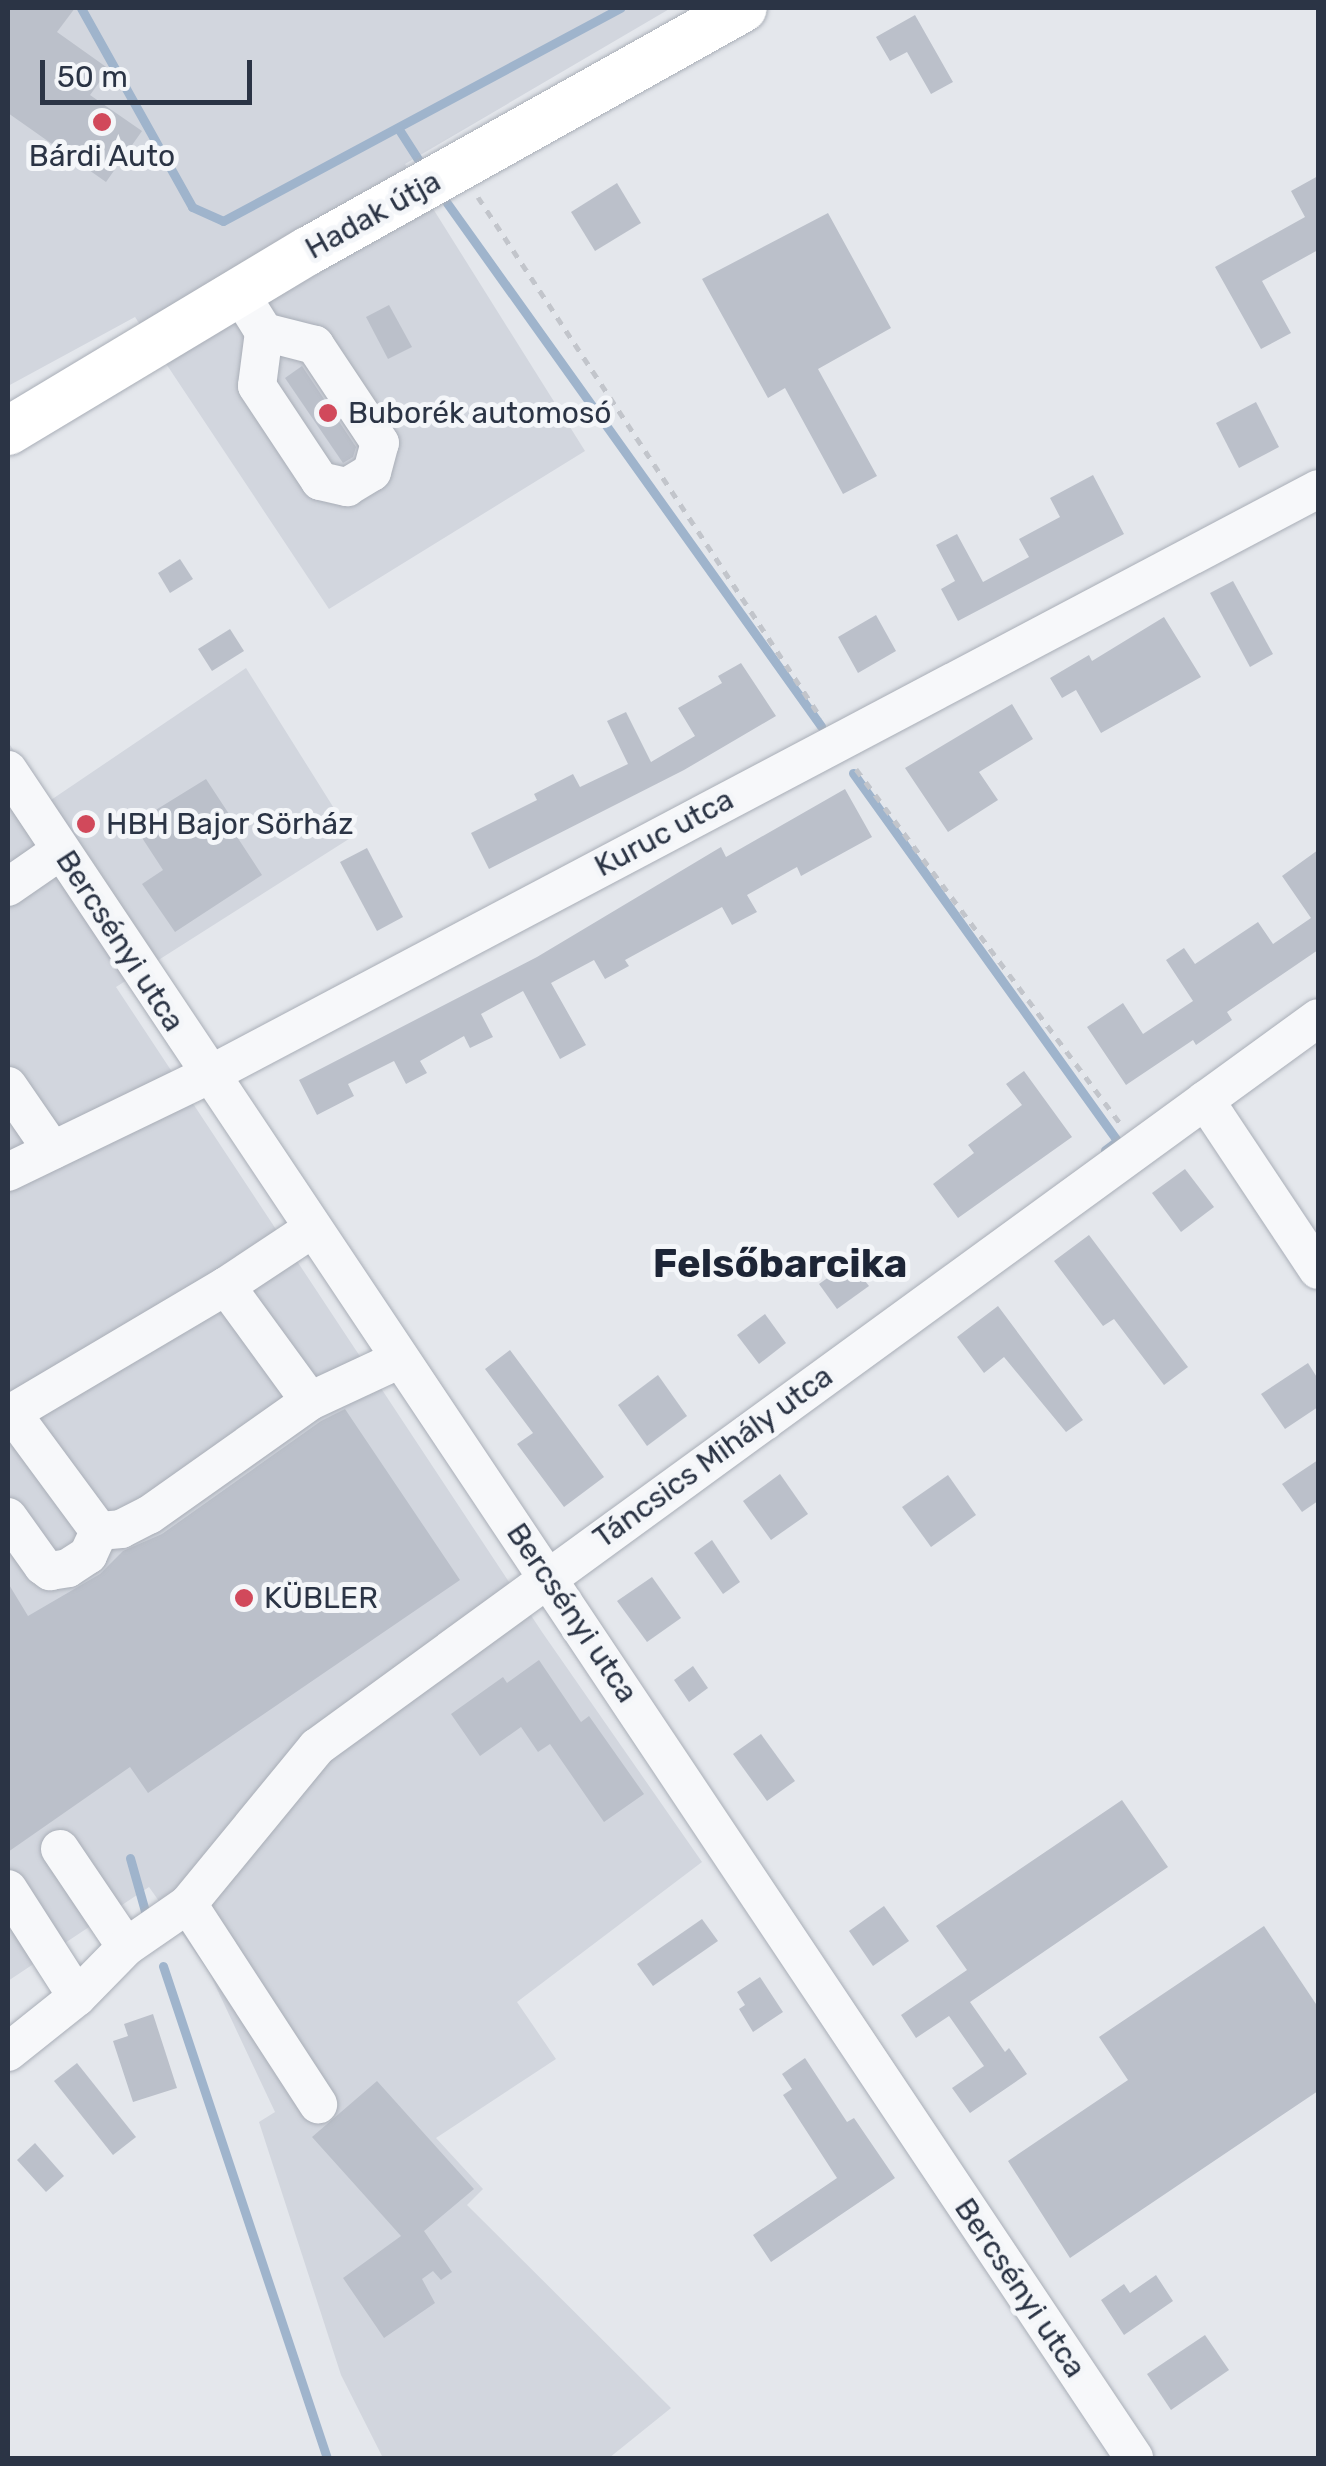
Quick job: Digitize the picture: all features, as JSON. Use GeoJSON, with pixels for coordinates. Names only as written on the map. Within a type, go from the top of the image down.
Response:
{"type":"FeatureCollection","features":[{"type":"Feature","properties":{"kind":"main road","name":"Hadak útja"},"geometry":{"type":"LineString","coordinates":[[8,430],[239,292],[742,8]]}},
{"type":"Feature","properties":{"kind":"street"},"geometry":{"type":"LineString","coordinates":[[239,292],[264,332]]}},
{"type":"Feature","properties":{"kind":"street","name":"Kuruc utca"},"geometry":{"type":"LineString","coordinates":[[8,1172],[209,1076],[1318,489]]}},
{"type":"Feature","properties":{"kind":"street","name":"Bercsényi utca"},"geometry":{"type":"LineString","coordinates":[[8,770],[1134,2458]]}},
{"type":"Feature","properties":{"kind":"street"},"geometry":{"type":"LineString","coordinates":[[8,886],[60,851]]}},
{"type":"Feature","properties":{"kind":"street","name":"Táncsics Mihály utca"},"geometry":{"type":"LineString","coordinates":[[8,2052],[77,1996],[126,1947],[188,1904],[317,1746],[1318,1018]]}},
{"type":"Feature","properties":{"kind":"street"},"geometry":{"type":"LineString","coordinates":[[8,1086],[52,1150]]}},
{"type":"Feature","properties":{"kind":"street"},"geometry":{"type":"LineString","coordinates":[[1205,1100],[1318,1270]]}},
{"type":"Feature","properties":{"kind":"street"},"geometry":{"type":"LineString","coordinates":[[99,1531],[10,1414],[124,1342],[226,1286],[312,1229]]}},
{"type":"Feature","properties":{"kind":"street"},"geometry":{"type":"LineString","coordinates":[[226,1286],[310,1401]]}},
{"type":"Feature","properties":{"kind":"street"},"geometry":{"type":"LineString","coordinates":[[99,1531],[121,1529],[149,1515],[310,1401],[400,1359]]}},
{"type":"Feature","properties":{"kind":"street"},"geometry":{"type":"LineString","coordinates":[[8,1518],[50,1571],[68,1568],[88,1555],[99,1531]]}},
{"type":"Feature","properties":{"kind":"street"},"geometry":{"type":"LineString","coordinates":[[60,1848],[126,1947]]}},
{"type":"Feature","properties":{"kind":"street"},"geometry":{"type":"LineString","coordinates":[[8,1889],[77,1996]]}},
{"type":"Feature","properties":{"kind":"street"},"geometry":{"type":"LineString","coordinates":[[188,1904],[318,2104]]}},
{"type":"Feature","properties":{"kind":"path"},"geometry":{"type":"LineString","coordinates":[[459,168],[836,741],[1139,1146]]}},
{"type":"Feature","properties":{"kind":"shaded area"},"geometry":{"type":"Polygon","coordinates":[[[8,8],[671,8],[405,164],[585,451],[329,609],[135,317],[8,386],[8,8]]]}},
{"type":"Feature","properties":{"kind":"shaded area"},"geometry":{"type":"Polygon","coordinates":[[[246,668],[352,837],[116,987],[542,1632],[702,1862],[517,2002],[556,2059],[436,2138],[483,2189],[467,2205],[671,2408],[609,2458],[383,2458],[341,2375],[259,2122],[275,2112],[209,1972],[149,1887],[8,1981],[8,742],[48,802],[246,668]]]}},
{"type":"Feature","properties":{"kind":"building"},"geometry":{"type":"Polygon","coordinates":[[[8,8],[75,8],[57,32],[109,69],[90,95],[142,131],[106,182],[8,113],[8,8]]]}},
{"type":"Feature","properties":{"kind":"building"},"geometry":{"type":"Polygon","coordinates":[[[915,15],[953,82],[931,94],[907,52],[890,61],[876,37],[915,15]]]}},
{"type":"Feature","properties":{"kind":"building"},"geometry":{"type":"Polygon","coordinates":[[[1318,176],[1318,250],[1262,281],[1291,333],[1261,349],[1215,267],[1305,217],[1291,191],[1318,176]]]}},
{"type":"Feature","properties":{"kind":"building"},"geometry":{"type":"Polygon","coordinates":[[[617,183],[641,223],[595,251],[571,212],[617,183]]]}},
{"type":"Feature","properties":{"kind":"building"},"geometry":{"type":"Polygon","coordinates":[[[828,213],[891,328],[818,369],[877,476],[843,494],[785,388],[768,398],[702,279],[828,213]]]}},
{"type":"Feature","properties":{"kind":"building"},"geometry":{"type":"Polygon","coordinates":[[[389,305],[412,347],[388,359],[366,317],[389,305]]]}},
{"type":"Feature","properties":{"kind":"building","name":"Buborék automosó"},"geometry":{"type":"Polygon","coordinates":[[[302,366],[356,447],[353,457],[343,463],[285,378],[302,366]]]}},
{"type":"Feature","properties":{"kind":"building"},"geometry":{"type":"Polygon","coordinates":[[[1256,402],[1279,447],[1239,468],[1216,423],[1256,402]]]}},
{"type":"Feature","properties":{"kind":"building"},"geometry":{"type":"Polygon","coordinates":[[[1093,475],[1124,534],[958,621],[941,589],[955,581],[936,545],[957,534],[983,582],[1029,557],[1019,539],[1060,517],[1050,498],[1093,475]]]}},
{"type":"Feature","properties":{"kind":"building"},"geometry":{"type":"Polygon","coordinates":[[[180,559],[193,579],[170,593],[158,573],[180,559]]]}},
{"type":"Feature","properties":{"kind":"building"},"geometry":{"type":"Polygon","coordinates":[[[1233,581],[1273,654],[1250,667],[1210,593],[1233,581]]]}},
{"type":"Feature","properties":{"kind":"building"},"geometry":{"type":"Polygon","coordinates":[[[876,615],[896,651],[858,673],[838,637],[876,615]]]}},
{"type":"Feature","properties":{"kind":"building"},"geometry":{"type":"Polygon","coordinates":[[[1164,617],[1201,677],[1101,733],[1076,690],[1062,698],[1050,678],[1089,655],[1092,661],[1164,617]]]}},
{"type":"Feature","properties":{"kind":"building"},"geometry":{"type":"Polygon","coordinates":[[[230,629],[244,651],[212,671],[198,649],[230,629]]]}},
{"type":"Feature","properties":{"kind":"building"},"geometry":{"type":"Polygon","coordinates":[[[741,663],[776,716],[684,770],[489,869],[471,833],[537,800],[534,794],[573,774],[580,787],[628,764],[607,721],[626,712],[651,762],[695,736],[678,708],[722,683],[718,676],[741,663]]]}},
{"type":"Feature","properties":{"kind":"building"},"geometry":{"type":"Polygon","coordinates":[[[1012,704],[1033,739],[979,772],[998,800],[948,832],[905,768],[1012,704]]]}},
{"type":"Feature","properties":{"kind":"building"},"geometry":{"type":"Polygon","coordinates":[[[206,779],[229,814],[224,817],[262,875],[175,932],[142,884],[163,870],[133,824],[206,779]]]}},
{"type":"Feature","properties":{"kind":"building"},"geometry":{"type":"Polygon","coordinates":[[[845,789],[872,837],[801,876],[797,867],[747,895],[757,912],[732,925],[722,907],[625,960],[629,966],[605,979],[594,960],[551,983],[586,1045],[560,1059],[523,991],[481,1014],[493,1037],[470,1048],[464,1036],[420,1061],[427,1073],[406,1084],[394,1061],[348,1084],[354,1096],[317,1115],[299,1080],[537,957],[721,847],[726,857],[845,789]]]}},
{"type":"Feature","properties":{"kind":"building"},"geometry":{"type":"Polygon","coordinates":[[[367,848],[403,917],[377,931],[340,862],[367,848]]]}},
{"type":"Feature","properties":{"kind":"building"},"geometry":{"type":"Polygon","coordinates":[[[1318,850],[1318,950],[1227,1012],[1232,1020],[1196,1045],[1193,1040],[1126,1085],[1087,1027],[1123,1003],[1143,1034],[1193,1001],[1166,960],[1184,948],[1195,964],[1258,922],[1273,944],[1311,918],[1282,876],[1318,850]]]}},
{"type":"Feature","properties":{"kind":"building"},"geometry":{"type":"Polygon","coordinates":[[[1024,1071],[1072,1137],[958,1218],[933,1184],[974,1153],[968,1145],[1022,1105],[1006,1084],[1024,1071]]]}},
{"type":"Feature","properties":{"kind":"building"},"geometry":{"type":"Polygon","coordinates":[[[1185,1169],[1214,1207],[1181,1232],[1152,1193],[1185,1169]]]}},
{"type":"Feature","properties":{"kind":"building"},"geometry":{"type":"Polygon","coordinates":[[[1089,1235],[1188,1367],[1164,1385],[1114,1319],[1103,1326],[1054,1261],[1089,1235]]]}},
{"type":"Feature","properties":{"kind":"building"},"geometry":{"type":"Polygon","coordinates":[[[850,1262],[869,1286],[837,1309],[819,1284],[850,1262]]]}},
{"type":"Feature","properties":{"kind":"building"},"geometry":{"type":"Polygon","coordinates":[[[998,1306],[1083,1420],[1066,1432],[1004,1357],[984,1373],[957,1337],[998,1306]]]}},
{"type":"Feature","properties":{"kind":"building"},"geometry":{"type":"Polygon","coordinates":[[[765,1314],[786,1343],[759,1364],[737,1335],[765,1314]]]}},
{"type":"Feature","properties":{"kind":"building"},"geometry":{"type":"Polygon","coordinates":[[[510,1350],[604,1477],[564,1507],[517,1444],[533,1433],[485,1369],[510,1350]]]}},
{"type":"Feature","properties":{"kind":"building"},"geometry":{"type":"Polygon","coordinates":[[[1308,1363],[1318,1379],[1318,1407],[1285,1429],[1261,1394],[1308,1363]]]}},
{"type":"Feature","properties":{"kind":"building"},"geometry":{"type":"Polygon","coordinates":[[[658,1375],[687,1416],[647,1446],[618,1405],[658,1375]]]}},
{"type":"Feature","properties":{"kind":"building","name":"KÜBLER"},"geometry":{"type":"Polygon","coordinates":[[[345,1409],[460,1580],[148,1793],[130,1767],[8,1852],[8,1583],[28,1616],[100,1574],[123,1551],[162,1534],[321,1421],[345,1409]]]}},
{"type":"Feature","properties":{"kind":"building"},"geometry":{"type":"Polygon","coordinates":[[[1318,1460],[1318,1501],[1302,1512],[1282,1484],[1318,1460]]]}},
{"type":"Feature","properties":{"kind":"building"},"geometry":{"type":"Polygon","coordinates":[[[780,1474],[808,1514],[771,1540],[743,1501],[780,1474]]]}},
{"type":"Feature","properties":{"kind":"building"},"geometry":{"type":"Polygon","coordinates":[[[948,1475],[976,1515],[931,1547],[902,1507],[948,1475]]]}},
{"type":"Feature","properties":{"kind":"building"},"geometry":{"type":"Polygon","coordinates":[[[712,1540],[740,1582],[723,1594],[694,1553],[712,1540]]]}},
{"type":"Feature","properties":{"kind":"building"},"geometry":{"type":"Polygon","coordinates":[[[652,1577],[681,1618],[647,1642],[617,1601],[652,1577]]]}},
{"type":"Feature","properties":{"kind":"building"},"geometry":{"type":"Polygon","coordinates":[[[539,1660],[581,1722],[589,1716],[644,1794],[604,1822],[550,1744],[538,1752],[521,1727],[480,1756],[451,1714],[503,1677],[507,1683],[539,1660]]]}},
{"type":"Feature","properties":{"kind":"building"},"geometry":{"type":"Polygon","coordinates":[[[693,1666],[708,1688],[689,1702],[674,1680],[693,1666]]]}},
{"type":"Feature","properties":{"kind":"building"},"geometry":{"type":"Polygon","coordinates":[[[761,1734],[795,1781],[767,1801],[733,1754],[761,1734]]]}},
{"type":"Feature","properties":{"kind":"building"},"geometry":{"type":"Polygon","coordinates":[[[1122,1800],[1168,1867],[970,2002],[1005,2052],[1009,2048],[1027,2074],[970,2113],[952,2088],[984,2066],[949,2016],[916,2038],[901,2015],[967,1970],[936,1926],[1122,1800]]]}},
{"type":"Feature","properties":{"kind":"building"},"geometry":{"type":"Polygon","coordinates":[[[884,1906],[909,1941],[873,1966],[849,1931],[884,1906]]]}},
{"type":"Feature","properties":{"kind":"building"},"geometry":{"type":"Polygon","coordinates":[[[702,1919],[718,1941],[653,1986],[637,1964],[702,1919]]]}},
{"type":"Feature","properties":{"kind":"building"},"geometry":{"type":"Polygon","coordinates":[[[1264,1926],[1318,2007],[1318,2091],[1070,2258],[1008,2161],[1128,2080],[1099,2037],[1264,1926]]]}},
{"type":"Feature","properties":{"kind":"building"},"geometry":{"type":"Polygon","coordinates":[[[760,1977],[783,2012],[753,2032],[739,2009],[745,2005],[737,1992],[760,1977]]]}},
{"type":"Feature","properties":{"kind":"building"},"geometry":{"type":"Polygon","coordinates":[[[153,2014],[177,2088],[133,2102],[113,2041],[128,2036],[124,2024],[153,2014]]]}},
{"type":"Feature","properties":{"kind":"building"},"geometry":{"type":"Polygon","coordinates":[[[805,2058],[847,2122],[854,2118],[895,2178],[771,2262],[753,2235],[837,2178],[783,2095],[792,2089],[782,2074],[805,2058]]]}},
{"type":"Feature","properties":{"kind":"building"},"geometry":{"type":"Polygon","coordinates":[[[77,2063],[136,2137],[113,2155],[54,2081],[77,2063]]]}},
{"type":"Feature","properties":{"kind":"building"},"geometry":{"type":"Polygon","coordinates":[[[377,2081],[474,2189],[424,2231],[452,2272],[441,2280],[433,2271],[422,2279],[435,2303],[384,2338],[343,2278],[401,2236],[312,2137],[377,2081]]]}},
{"type":"Feature","properties":{"kind":"building"},"geometry":{"type":"Polygon","coordinates":[[[35,2143],[64,2176],[46,2192],[17,2160],[35,2143]]]}},
{"type":"Feature","properties":{"kind":"building"},"geometry":{"type":"Polygon","coordinates":[[[1156,2275],[1173,2301],[1124,2335],[1101,2300],[1124,2284],[1130,2293],[1156,2275]]]}},
{"type":"Feature","properties":{"kind":"building"},"geometry":{"type":"Polygon","coordinates":[[[1205,2335],[1229,2370],[1171,2410],[1147,2374],[1205,2335]]]}},
{"type":"Feature","properties":{"kind":"waterway"},"geometry":{"type":"LineString","coordinates":[[81,8],[192,207],[223,221],[621,8]]}},
{"type":"Feature","properties":{"kind":"waterway"},"geometry":{"type":"LineString","coordinates":[[398,128],[423,167]]}},
{"type":"Feature","properties":{"kind":"waterway"},"geometry":{"type":"LineString","coordinates":[[447,203],[821,726]]}},
{"type":"Feature","properties":{"kind":"waterway"},"geometry":{"type":"LineString","coordinates":[[853,773],[1117,1141],[1105,1150]]}},
{"type":"Feature","properties":{"kind":"waterway"},"geometry":{"type":"LineString","coordinates":[[130,1858],[147,1918]]}},
{"type":"Feature","properties":{"kind":"waterway"},"geometry":{"type":"LineString","coordinates":[[163,1966],[327,2458]]}},
{"type":"Feature","properties":{"kind":"place","name":"Bárdi Auto"},"geometry":{"type":"Point","coordinates":[102,122]}},
{"type":"Feature","properties":{"kind":"place","name":"Buborék automosó"},"geometry":{"type":"Point","coordinates":[328,413]}},
{"type":"Feature","properties":{"kind":"place","name":"HBH Bajor Sörház"},"geometry":{"type":"Point","coordinates":[86,824]}},
{"type":"Feature","properties":{"kind":"place","name":"KÜBLER"},"geometry":{"type":"Point","coordinates":[244,1598]}},
{"type":"Feature","properties":{"kind":"district","name":"Felsőbarcika"},"geometry":{"type":"Point","coordinates":[780,1264]}}]}
